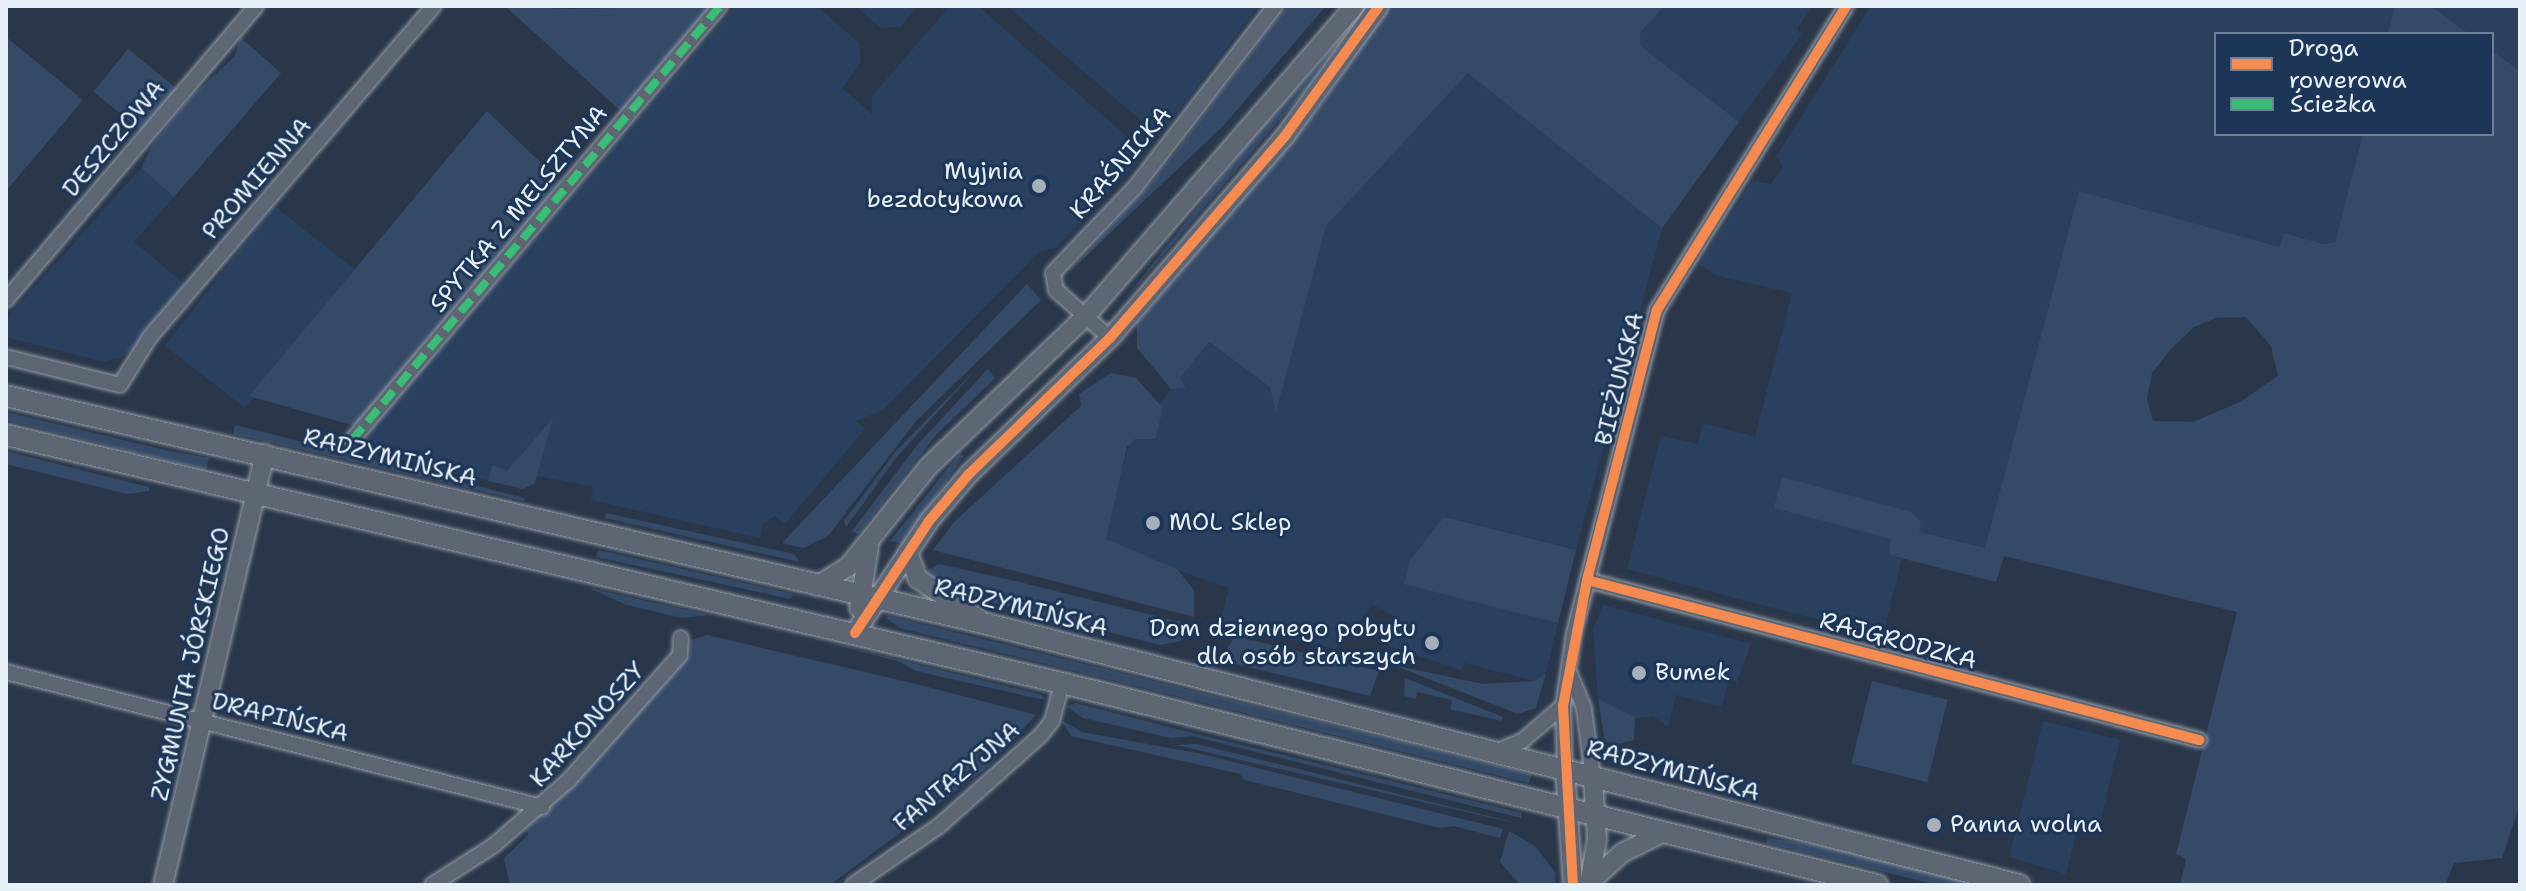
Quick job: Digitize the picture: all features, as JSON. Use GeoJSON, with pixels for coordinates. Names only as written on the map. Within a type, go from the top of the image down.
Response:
{"type":"FeatureCollection","features":[{"type":"Feature","properties":{"kind":"main road","name":"RADZYMIŃSKA"},"geometry":{"type":"LineString","coordinates":[[6,396],[265,454],[591,536],[987,624],[2020,885]]}},
{"type":"Feature","properties":{"kind":"main road"},"geometry":{"type":"LineString","coordinates":[[6,435],[255,496],[855,633],[1877,885]]}},
{"type":"Feature","properties":{"kind":"street","name":"DESZCZOWA"},"geometry":{"type":"LineString","coordinates":[[6,300],[256,6]]}},
{"type":"Feature","properties":{"kind":"street","name":"PROMIENNA"},"geometry":{"type":"LineString","coordinates":[[6,357],[120,385],[150,337],[434,6]]}},
{"type":"Feature","properties":{"kind":"street","name":"SPYTKA Z MELSZTYNA"},"geometry":{"type":"LineString","coordinates":[[352,440],[720,6]]}},
{"type":"Feature","properties":{"kind":"street","name":"KRAŚNICKA"},"geometry":{"type":"LineString","coordinates":[[1110,338],[1056,290],[1053,273],[1136,186],[1275,6]]}},
{"type":"Feature","properties":{"kind":"street"},"geometry":{"type":"LineString","coordinates":[[817,586],[848,567],[870,544],[928,467],[1085,317],[1354,6]]}},
{"type":"Feature","properties":{"kind":"street"},"geometry":{"type":"LineString","coordinates":[[855,633],[870,598],[969,474],[1110,338],[1285,136],[1379,6]]}},
{"type":"Feature","properties":{"kind":"street","name":"BIEŻUŃSKA"},"geometry":{"type":"LineString","coordinates":[[1584,884],[1565,808],[1563,706],[1571,676],[1574,633],[1657,310],[1846,6]]}},
{"type":"Feature","properties":{"kind":"street","name":"ZYGMUNTA JÓRSKIEGO"},"geometry":{"type":"LineString","coordinates":[[163,885],[265,454]]}},
{"type":"Feature","properties":{"kind":"street"},"geometry":{"type":"LineString","coordinates":[[870,544],[870,598]]}},
{"type":"Feature","properties":{"kind":"street"},"geometry":{"type":"LineString","coordinates":[[908,552],[918,579],[987,624]]}},
{"type":"Feature","properties":{"kind":"street","name":"RAJGRODZKA"},"geometry":{"type":"LineString","coordinates":[[1587,580],[2199,740]]}},
{"type":"Feature","properties":{"kind":"street","name":"KARKONOSZY"},"geometry":{"type":"LineString","coordinates":[[432,885],[542,807],[680,655],[681,638]]}},
{"type":"Feature","properties":{"kind":"street","name":"DRAPIŃSKA"},"geometry":{"type":"LineString","coordinates":[[6,672],[542,807]]}},
{"type":"Feature","properties":{"kind":"street","name":"BIEŻUŃSKA"},"geometry":{"type":"LineString","coordinates":[[1571,676],[1584,709],[1593,778]]}},
{"type":"Feature","properties":{"kind":"street","name":"FANTAZYJNA"},"geometry":{"type":"LineString","coordinates":[[853,885],[939,826],[1041,735],[1052,721],[1062,683]]}},
{"type":"Feature","properties":{"kind":"street"},"geometry":{"type":"LineString","coordinates":[[1497,751],[1522,741],[1563,706]]}},
{"type":"Feature","properties":{"kind":"street"},"geometry":{"type":"LineString","coordinates":[[1584,884],[1596,816],[1593,778]]}},
{"type":"Feature","properties":{"kind":"street"},"geometry":{"type":"LineString","coordinates":[[1584,884],[1622,853],[1664,832]]}},
{"type":"Feature","properties":{"kind":"shaded area"},"geometry":{"type":"Polygon","coordinates":[[[505,6],[571,9],[713,6],[623,113],[505,6]]]}},
{"type":"Feature","properties":{"kind":"shaded area"},"geometry":{"type":"Polygon","coordinates":[[[735,6],[817,6],[859,43],[861,62],[842,88],[872,114],[872,96],[950,6],[978,6],[1140,148],[1142,157],[1056,248],[1039,252],[883,410],[856,421],[865,429],[785,524],[775,516],[763,524],[760,538],[591,500],[593,487],[581,484],[537,476],[523,489],[364,450],[360,441],[735,6]]]}},
{"type":"Feature","properties":{"kind":"shaded area"},"geometry":{"type":"Polygon","coordinates":[[[855,6],[918,6],[900,27],[881,28],[855,6]]]}},
{"type":"Feature","properties":{"kind":"shaded area"},"geometry":{"type":"Polygon","coordinates":[[[1007,6],[1258,6],[1162,132],[1152,130],[1007,6]]]}},
{"type":"Feature","properties":{"kind":"shaded area"},"geometry":{"type":"Polygon","coordinates":[[[1287,6],[1326,6],[1224,125],[1067,274],[1157,176],[1287,6]]]}},
{"type":"Feature","properties":{"kind":"shaded area"},"geometry":{"type":"Polygon","coordinates":[[[1389,6],[1664,6],[1640,33],[1640,46],[1739,122],[1662,228],[1468,73],[1326,226],[1276,412],[1270,387],[1209,342],[1180,378],[1186,388],[1171,389],[1137,348],[1137,323],[1319,108],[1389,6]]]}},
{"type":"Feature","properties":{"kind":"shaded area"},"geometry":{"type":"Polygon","coordinates":[[[1462,6],[1812,6],[1797,29],[1802,34],[1662,228],[1576,550],[1444,517],[1531,616],[1558,623],[1546,673],[1535,681],[1464,663],[1461,670],[1388,646],[1396,617],[1373,605],[1335,649],[1220,622],[1229,588],[1100,543],[1130,442],[1208,342],[1270,387],[1276,410],[1326,226],[1468,73],[1462,6]]]}},
{"type":"Feature","properties":{"kind":"shaded area"},"geometry":{"type":"Polygon","coordinates":[[[1871,6],[2395,6],[2388,32],[2214,32],[2214,136],[2362,136],[2335,242],[2323,244],[2284,233],[2279,247],[2079,191],[1985,548],[1775,508],[1892,539],[1889,555],[1902,559],[1881,641],[1867,638],[1868,633],[1627,569],[1661,436],[1698,444],[1703,423],[1755,437],[1792,293],[1715,275],[1699,264],[1752,181],[1771,184],[1783,167],[1777,155],[1871,6]]]}},
{"type":"Feature","properties":{"kind":"shaded area"},"geometry":{"type":"Polygon","coordinates":[[[2395,6],[2431,6],[2466,32],[2388,32],[2395,6]]]}},
{"type":"Feature","properties":{"kind":"shaded area"},"geometry":{"type":"Polygon","coordinates":[[[2431,6],[2520,6],[2520,71],[2494,52],[2494,32],[2466,32],[2431,6]]]}},
{"type":"Feature","properties":{"kind":"shaded area"},"geometry":{"type":"Polygon","coordinates":[[[1359,18],[1308,87],[1121,304],[1256,133],[1359,18]]]}},
{"type":"Feature","properties":{"kind":"shaded area"},"geometry":{"type":"Polygon","coordinates":[[[6,37],[83,100],[6,191],[6,37]]]}},
{"type":"Feature","properties":{"kind":"shaded area"},"geometry":{"type":"Polygon","coordinates":[[[240,37],[281,73],[174,197],[141,168],[153,144],[188,100],[235,56],[240,37]]]}},
{"type":"Feature","properties":{"kind":"shaded area"},"geometry":{"type":"Polygon","coordinates":[[[128,49],[177,89],[142,131],[93,92],[128,49]]]}},
{"type":"Feature","properties":{"kind":"shaded area"},"geometry":{"type":"Polygon","coordinates":[[[2494,52],[2520,71],[2520,804],[2502,858],[2454,863],[2445,885],[2180,885],[2186,859],[2176,854],[2237,612],[2004,556],[1996,582],[1889,555],[1891,539],[1774,508],[1782,477],[1911,512],[1921,522],[1919,532],[1985,548],[2079,191],[2279,247],[2284,233],[2323,244],[2335,242],[2362,136],[2494,136],[2494,52]],[[2246,317],[2216,318],[2194,327],[2170,350],[2152,373],[2147,399],[2153,421],[2193,422],[2240,402],[2278,376],[2271,346],[2246,317]]]}},
{"type":"Feature","properties":{"kind":"shaded area"},"geometry":{"type":"Polygon","coordinates":[[[487,111],[563,184],[355,426],[249,396],[487,111]]]}},
{"type":"Feature","properties":{"kind":"shaded area"},"geometry":{"type":"Polygon","coordinates":[[[141,168],[174,197],[134,242],[185,284],[126,355],[104,362],[6,337],[6,319],[141,168]]]}},
{"type":"Feature","properties":{"kind":"shaded area"},"geometry":{"type":"Polygon","coordinates":[[[274,206],[354,269],[245,408],[165,345],[274,206]]]}},
{"type":"Feature","properties":{"kind":"shaded area"},"geometry":{"type":"Polygon","coordinates":[[[1027,284],[1041,300],[916,421],[828,536],[803,548],[782,543],[1027,284]]]}},
{"type":"Feature","properties":{"kind":"shaded area"},"geometry":{"type":"Polygon","coordinates":[[[981,364],[896,458],[846,527],[844,521],[896,451],[981,364]]]}},
{"type":"Feature","properties":{"kind":"shaded area"},"geometry":{"type":"Polygon","coordinates":[[[988,369],[995,378],[936,435],[858,534],[852,531],[918,444],[988,369]]]}},
{"type":"Feature","properties":{"kind":"shaded area"},"geometry":{"type":"Polygon","coordinates":[[[1111,373],[1136,378],[1163,408],[1155,439],[1135,439],[1127,447],[1106,539],[1177,569],[1194,590],[1194,617],[933,550],[954,522],[1081,406],[1079,394],[1111,373]]]}},
{"type":"Feature","properties":{"kind":"shaded area"},"geometry":{"type":"Polygon","coordinates":[[[6,412],[209,458],[206,470],[6,420],[6,412]]]}},
{"type":"Feature","properties":{"kind":"shaded area"},"geometry":{"type":"Polygon","coordinates":[[[553,418],[535,483],[523,489],[488,481],[493,465],[507,471],[553,418]]]}},
{"type":"Feature","properties":{"kind":"shaded area"},"geometry":{"type":"Polygon","coordinates":[[[235,425],[525,498],[524,501],[233,434],[235,425]]]}},
{"type":"Feature","properties":{"kind":"shaded area"},"geometry":{"type":"Polygon","coordinates":[[[6,451],[149,487],[149,491],[127,494],[6,464],[6,451]]]}},
{"type":"Feature","properties":{"kind":"shaded area"},"geometry":{"type":"Polygon","coordinates":[[[960,453],[964,456],[903,544],[890,541],[960,453]]]}},
{"type":"Feature","properties":{"kind":"shaded area"},"geometry":{"type":"Polygon","coordinates":[[[606,513],[794,554],[800,562],[605,518],[606,513]]]}},
{"type":"Feature","properties":{"kind":"shaded area"},"geometry":{"type":"Polygon","coordinates":[[[1444,517],[1576,550],[1558,623],[1404,584],[1410,560],[1444,517]]]}},
{"type":"Feature","properties":{"kind":"shaded area"},"geometry":{"type":"Polygon","coordinates":[[[598,550],[793,594],[791,599],[596,557],[598,550]]]}},
{"type":"Feature","properties":{"kind":"shaded area"},"geometry":{"type":"Polygon","coordinates":[[[939,564],[1192,625],[1181,641],[1160,645],[946,591],[926,571],[939,564]]]}},
{"type":"Feature","properties":{"kind":"shaded area"},"geometry":{"type":"Polygon","coordinates":[[[589,588],[709,615],[682,618],[627,605],[589,588]]]}},
{"type":"Feature","properties":{"kind":"shaded area"},"geometry":{"type":"Polygon","coordinates":[[[1603,605],[1751,644],[1737,682],[1728,680],[1722,707],[1676,695],[1668,727],[1653,716],[1631,719],[1598,699],[1593,630],[1603,605]]]}},
{"type":"Feature","properties":{"kind":"shaded area"},"geometry":{"type":"Polygon","coordinates":[[[889,616],[1532,774],[1529,783],[900,628],[886,618],[889,616]]]}},
{"type":"Feature","properties":{"kind":"shaded area"},"geometry":{"type":"Polygon","coordinates":[[[707,635],[1036,715],[985,769],[830,885],[510,885],[504,858],[529,834],[523,831],[690,655],[691,640],[707,635]]]}},
{"type":"Feature","properties":{"kind":"shaded area"},"geometry":{"type":"Polygon","coordinates":[[[1235,636],[1379,671],[1370,696],[1235,664],[1226,651],[1235,636]]]}},
{"type":"Feature","properties":{"kind":"shaded area"},"geometry":{"type":"Polygon","coordinates":[[[810,638],[1042,695],[1045,700],[916,671],[898,661],[810,638]]]}},
{"type":"Feature","properties":{"kind":"shaded area"},"geometry":{"type":"Polygon","coordinates":[[[1393,665],[1483,684],[1535,681],[1546,673],[1536,708],[1518,714],[1393,665]]]}},
{"type":"Feature","properties":{"kind":"shaded area"},"geometry":{"type":"Polygon","coordinates":[[[1405,678],[1503,717],[1502,721],[1450,709],[1452,700],[1417,692],[1416,699],[1404,696],[1405,678]]]}},
{"type":"Feature","properties":{"kind":"shaded area"},"geometry":{"type":"Polygon","coordinates":[[[1872,681],[1948,700],[1927,782],[1851,763],[1872,681]]]}},
{"type":"Feature","properties":{"kind":"shaded area"},"geometry":{"type":"Polygon","coordinates":[[[1598,699],[1635,717],[1634,740],[1618,744],[1605,741],[1598,699]]]}},
{"type":"Feature","properties":{"kind":"shaded area"},"geometry":{"type":"Polygon","coordinates":[[[1075,703],[1522,813],[1521,818],[1192,736],[1171,738],[1083,718],[1067,707],[1075,703]]]}},
{"type":"Feature","properties":{"kind":"shaded area"},"geometry":{"type":"Polygon","coordinates":[[[1061,720],[1082,732],[1197,753],[1503,829],[1500,838],[1454,826],[1440,828],[1244,780],[1240,774],[1071,736],[1061,720]]]}},
{"type":"Feature","properties":{"kind":"shaded area"},"geometry":{"type":"Polygon","coordinates":[[[2043,721],[2120,740],[2097,834],[2077,830],[2066,874],[2009,857],[2043,721]]]}},
{"type":"Feature","properties":{"kind":"shaded area"},"geometry":{"type":"Polygon","coordinates":[[[1197,744],[1512,822],[1514,823],[1176,745],[1197,744]]]}},
{"type":"Feature","properties":{"kind":"shaded area"},"geometry":{"type":"Polygon","coordinates":[[[1509,831],[1535,846],[1556,873],[1555,885],[1520,885],[1500,862],[1509,831]]]}},
{"type":"Feature","properties":{"kind":"shaded area"},"geometry":{"type":"Polygon","coordinates":[[[1767,838],[1818,845],[1980,885],[1938,885],[1766,843],[1767,838]]]}},
{"type":"Feature","properties":{"kind":"marked path"},"geometry":{"type":"LineString","coordinates":[[352,440],[720,6]]}},
{"type":"Feature","properties":{"kind":"cycle path"},"geometry":{"type":"LineString","coordinates":[[855,633],[929,521],[969,474],[1110,338],[1285,136],[1379,6]]}},
{"type":"Feature","properties":{"kind":"cycle path"},"geometry":{"type":"LineString","coordinates":[[1573,885],[1563,706],[1587,580],[1657,310],[1846,6]]}},
{"type":"Feature","properties":{"kind":"cycle path"},"geometry":{"type":"LineString","coordinates":[[1587,580],[2199,740]]}},
{"type":"Feature","properties":{"kind":"place","name":"Myjnia bezdotykowa"},"geometry":{"type":"Point","coordinates":[1039,186]}},
{"type":"Feature","properties":{"kind":"place","name":"MOL Sklep"},"geometry":{"type":"Point","coordinates":[1153,523]}},
{"type":"Feature","properties":{"kind":"place","name":"Dom dziennego pobytu dla osób starszych"},"geometry":{"type":"Point","coordinates":[1432,643]}},
{"type":"Feature","properties":{"kind":"place","name":"Bumek"},"geometry":{"type":"Point","coordinates":[1639,673]}},
{"type":"Feature","properties":{"kind":"place","name":"Panna wolna"},"geometry":{"type":"Point","coordinates":[1934,825]}}]}
